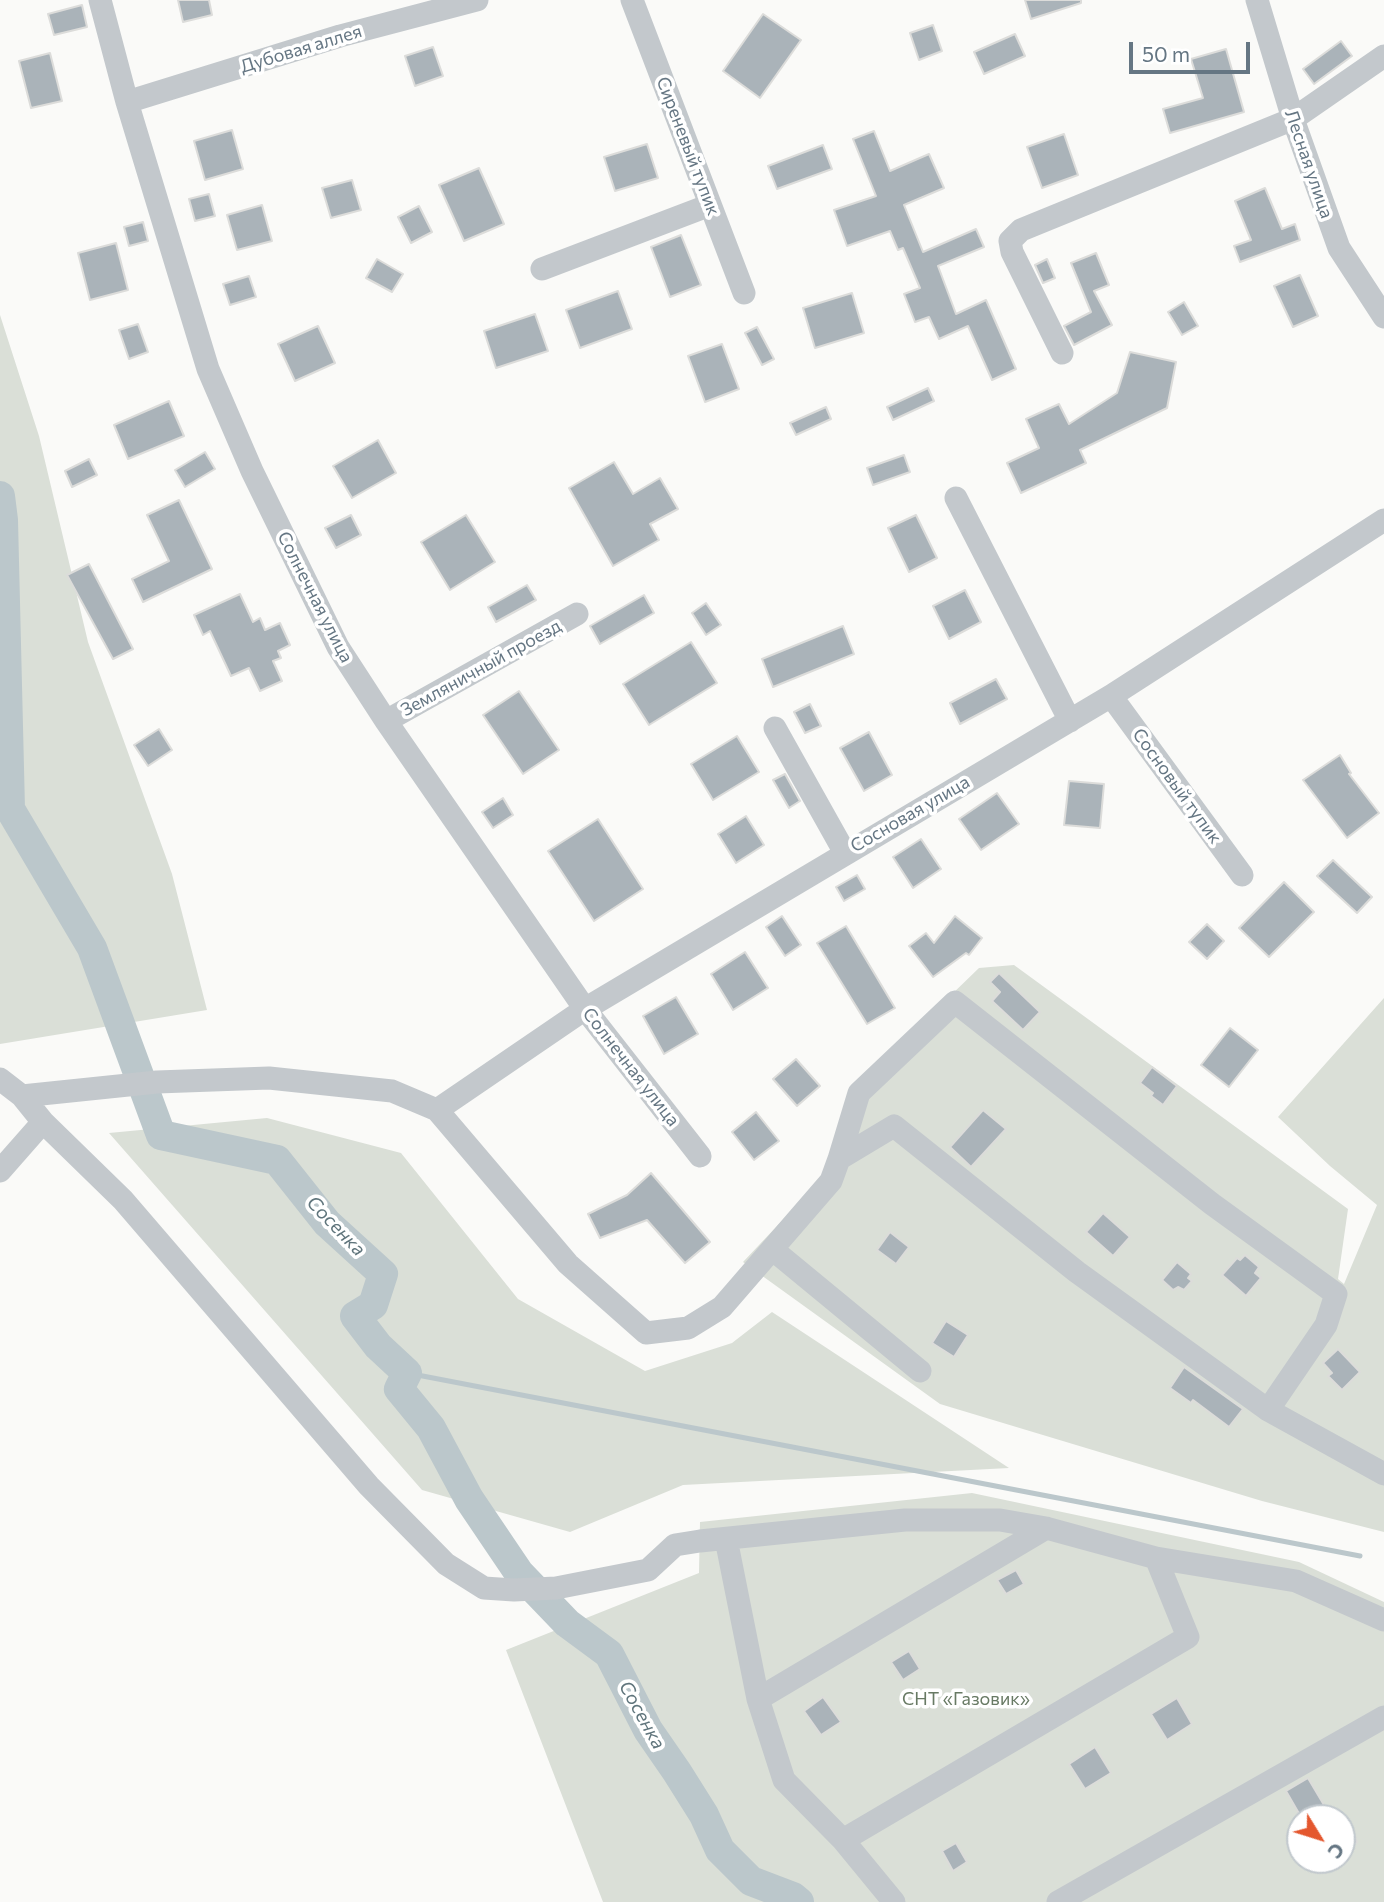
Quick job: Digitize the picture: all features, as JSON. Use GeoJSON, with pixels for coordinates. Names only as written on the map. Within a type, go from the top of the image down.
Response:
{"type":"FeatureCollection","features":[{"type":"Feature","properties":{"kind":"lane","name":"Солнечная улица"},"geometry":{"type":"LineString","coordinates":[[100,0],[127,102],[208,369],[252,471],[338,647],[585,1009],[700,1156]]}},
{"type":"Feature","properties":{"kind":"lane","name":"Дубовая аллея"},"geometry":{"type":"LineString","coordinates":[[127,102],[340,36],[477,0]]}},
{"type":"Feature","properties":{"kind":"lane","name":"Сиреневый тупик"},"geometry":{"type":"LineString","coordinates":[[632,0],[744,293]]}},
{"type":"Feature","properties":{"kind":"lane","name":"Лесная улица"},"geometry":{"type":"LineString","coordinates":[[1257,0],[1293,119],[1339,248],[1384,317]]}},
{"type":"Feature","properties":{"kind":"lane"},"geometry":{"type":"LineString","coordinates":[[1062,353],[1012,253],[1010,241],[1021,230],[1293,119],[1384,56]]}},
{"type":"Feature","properties":{"kind":"lane"},"geometry":{"type":"LineString","coordinates":[[542,269],[710,205]]}},
{"type":"Feature","properties":{"kind":"lane"},"geometry":{"type":"LineString","coordinates":[[956,498],[1070,721]]}},
{"type":"Feature","properties":{"kind":"lane","name":"Сосновая улица"},"geometry":{"type":"LineString","coordinates":[[438,1110],[585,1009],[1111,696],[1384,520]]}},
{"type":"Feature","properties":{"kind":"lane","name":"Земляничный проезд"},"geometry":{"type":"LineString","coordinates":[[386,721],[577,614]]}},
{"type":"Feature","properties":{"kind":"lane","name":"Сосновый тупик"},"geometry":{"type":"LineString","coordinates":[[1111,696],[1242,876]]}},
{"type":"Feature","properties":{"kind":"lane"},"geometry":{"type":"LineString","coordinates":[[775,728],[845,853]]}},
{"type":"Feature","properties":{"kind":"lane"},"geometry":{"type":"LineString","coordinates":[[22,1096],[157,1082],[269,1078],[391,1091],[438,1110],[568,1264],[646,1333],[688,1328],[722,1307],[831,1181],[859,1093],[955,1002],[1212,1204],[1336,1294],[1326,1325],[1268,1410]]}},
{"type":"Feature","properties":{"kind":"lane"},"geometry":{"type":"LineString","coordinates":[[0,1079],[22,1096],[43,1122],[123,1200],[369,1486],[446,1564],[484,1588],[556,1588],[648,1570],[676,1545],[905,1520],[1000,1520],[1046,1528],[1156,1558],[1296,1581],[1384,1620]]}},
{"type":"Feature","properties":{"kind":"lane"},"geometry":{"type":"LineString","coordinates":[[0,1171],[43,1122]]}},
{"type":"Feature","properties":{"kind":"lane"},"geometry":{"type":"LineString","coordinates":[[839,1159],[894,1126],[1077,1272],[1268,1410],[1384,1474]]}},
{"type":"Feature","properties":{"kind":"lane"},"geometry":{"type":"LineString","coordinates":[[772,1249],[920,1371]]}},
{"type":"Feature","properties":{"kind":"lane"},"geometry":{"type":"LineString","coordinates":[[758,1699],[1046,1528]]}},
{"type":"Feature","properties":{"kind":"lane"},"geometry":{"type":"LineString","coordinates":[[726,1539],[758,1699],[784,1780],[843,1840],[894,1902]]}},
{"type":"Feature","properties":{"kind":"lane"},"geometry":{"type":"LineString","coordinates":[[843,1840],[1188,1637],[1156,1558]]}},
{"type":"Feature","properties":{"kind":"lane"},"geometry":{"type":"LineString","coordinates":[[1058,1902],[1384,1717]]}},
{"type":"Feature","properties":{"kind":"green space"},"geometry":{"type":"Polygon","coordinates":[[[0,315],[39,436],[88,642],[172,874],[207,1010],[0,1044],[0,315]]]}},
{"type":"Feature","properties":{"kind":"green space"},"geometry":{"type":"Polygon","coordinates":[[[1014,965],[1348,1209],[1338,1279],[1344,1284],[1377,1205],[1278,1117],[1384,998],[1384,1532],[1262,1501],[940,1404],[743,1262],[826,1174],[854,1089],[979,968],[1014,965]]]}},
{"type":"Feature","properties":{"kind":"green space"},"geometry":{"type":"Polygon","coordinates":[[[267,1118],[401,1153],[518,1299],[645,1371],[732,1343],[772,1312],[1009,1468],[683,1485],[570,1532],[422,1490],[109,1133],[267,1118]]]}},
{"type":"Feature","properties":{"kind":"green space","name":"СНТ «Газовик»"},"geometry":{"type":"Polygon","coordinates":[[[972,1493],[1299,1562],[1384,1602],[1384,1902],[603,1902],[506,1650],[699,1573],[700,1522],[972,1493]]]}},
{"type":"Feature","properties":{"kind":"building"},"geometry":{"type":"Polygon","coordinates":[[[178,0],[209,0],[212,15],[183,22],[178,0]]]}},
{"type":"Feature","properties":{"kind":"building"},"geometry":{"type":"Polygon","coordinates":[[[1025,0],[1081,0],[1081,3],[1031,19],[1025,0]]]}},
{"type":"Feature","properties":{"kind":"building"},"geometry":{"type":"Polygon","coordinates":[[[82,5],[87,27],[54,35],[48,14],[82,5]]]}},
{"type":"Feature","properties":{"kind":"building"},"geometry":{"type":"Polygon","coordinates":[[[763,14],[801,40],[760,98],[723,71],[763,14]]]}},
{"type":"Feature","properties":{"kind":"building"},"geometry":{"type":"Polygon","coordinates":[[[933,25],[942,51],[919,60],[910,33],[933,25]]]}},
{"type":"Feature","properties":{"kind":"building"},"geometry":{"type":"Polygon","coordinates":[[[1015,34],[1025,56],[984,74],[974,52],[1015,34]]]}},
{"type":"Feature","properties":{"kind":"building"},"geometry":{"type":"Polygon","coordinates":[[[1341,41],[1352,56],[1314,84],[1303,69],[1341,41]]]}},
{"type":"Feature","properties":{"kind":"building"},"geometry":{"type":"Polygon","coordinates":[[[433,47],[443,76],[415,86],[405,56],[433,47]]]}},
{"type":"Feature","properties":{"kind":"building"},"geometry":{"type":"Polygon","coordinates":[[[1226,49],[1244,112],[1170,133],[1163,109],[1203,98],[1191,59],[1226,49]]]}},
{"type":"Feature","properties":{"kind":"building"},"geometry":{"type":"Polygon","coordinates":[[[50,53],[62,101],[31,108],[19,61],[50,53]]]}},
{"type":"Feature","properties":{"kind":"building"},"geometry":{"type":"Polygon","coordinates":[[[232,130],[243,169],[205,180],[194,141],[232,130]]]}},
{"type":"Feature","properties":{"kind":"building"},"geometry":{"type":"Polygon","coordinates":[[[874,131],[890,171],[929,154],[944,188],[904,205],[923,252],[976,229],[984,247],[938,266],[956,314],[986,300],[1016,369],[992,380],[968,326],[939,339],[929,317],[915,322],[904,294],[920,288],[903,248],[898,250],[890,231],[847,246],[834,210],[876,196],[853,139],[874,131]]]}},
{"type":"Feature","properties":{"kind":"building"},"geometry":{"type":"Polygon","coordinates":[[[1064,134],[1078,175],[1042,188],[1027,147],[1064,134]]]}},
{"type":"Feature","properties":{"kind":"building"},"geometry":{"type":"Polygon","coordinates":[[[647,144],[658,178],[615,191],[604,157],[647,144]]]}},
{"type":"Feature","properties":{"kind":"building"},"geometry":{"type":"Polygon","coordinates":[[[823,145],[832,169],[777,189],[768,166],[823,145]]]}},
{"type":"Feature","properties":{"kind":"building"},"geometry":{"type":"Polygon","coordinates":[[[479,168],[504,224],[464,241],[439,185],[479,168]]]}},
{"type":"Feature","properties":{"kind":"building"},"geometry":{"type":"Polygon","coordinates":[[[352,180],[361,210],[331,218],[322,188],[352,180]]]}},
{"type":"Feature","properties":{"kind":"building"},"geometry":{"type":"Polygon","coordinates":[[[1265,188],[1282,229],[1295,224],[1300,240],[1240,262],[1234,246],[1251,240],[1235,201],[1265,188]]]}},
{"type":"Feature","properties":{"kind":"building"},"geometry":{"type":"Polygon","coordinates":[[[209,194],[215,216],[195,221],[189,199],[209,194]]]}},
{"type":"Feature","properties":{"kind":"building"},"geometry":{"type":"Polygon","coordinates":[[[262,205],[272,241],[237,250],[227,215],[262,205]]]}},
{"type":"Feature","properties":{"kind":"building"},"geometry":{"type":"Polygon","coordinates":[[[419,206],[432,232],[411,243],[398,217],[419,206]]]}},
{"type":"Feature","properties":{"kind":"building"},"geometry":{"type":"Polygon","coordinates":[[[143,222],[148,241],[129,246],[124,227],[143,222]]]}},
{"type":"Feature","properties":{"kind":"building"},"geometry":{"type":"Polygon","coordinates":[[[681,235],[701,285],[670,297],[651,247],[681,235]]]}},
{"type":"Feature","properties":{"kind":"building"},"geometry":{"type":"Polygon","coordinates":[[[116,243],[128,290],[90,300],[78,253],[116,243]]]}},
{"type":"Feature","properties":{"kind":"building"},"geometry":{"type":"Polygon","coordinates":[[[1096,253],[1109,285],[1094,291],[1112,325],[1074,345],[1064,326],[1091,312],[1071,263],[1096,253]]]}},
{"type":"Feature","properties":{"kind":"building"},"geometry":{"type":"Polygon","coordinates":[[[377,259],[403,274],[392,292],[366,278],[377,259]]]}},
{"type":"Feature","properties":{"kind":"building"},"geometry":{"type":"Polygon","coordinates":[[[1047,259],[1055,278],[1043,283],[1035,265],[1047,259]]]}},
{"type":"Feature","properties":{"kind":"building"},"geometry":{"type":"Polygon","coordinates":[[[1300,275],[1318,316],[1293,327],[1274,286],[1300,275]]]}},
{"type":"Feature","properties":{"kind":"building"},"geometry":{"type":"Polygon","coordinates":[[[249,276],[256,297],[230,305],[223,284],[249,276]]]}},
{"type":"Feature","properties":{"kind":"building"},"geometry":{"type":"Polygon","coordinates":[[[618,291],[632,329],[580,348],[566,310],[618,291]]]}},
{"type":"Feature","properties":{"kind":"building"},"geometry":{"type":"Polygon","coordinates":[[[852,293],[864,333],[815,348],[803,308],[852,293]]]}},
{"type":"Feature","properties":{"kind":"building"},"geometry":{"type":"Polygon","coordinates":[[[1184,302],[1198,326],[1182,335],[1168,312],[1184,302]]]}},
{"type":"Feature","properties":{"kind":"building"},"geometry":{"type":"Polygon","coordinates":[[[535,314],[548,351],[496,368],[484,331],[535,314]]]}},
{"type":"Feature","properties":{"kind":"building"},"geometry":{"type":"Polygon","coordinates":[[[138,324],[148,352],[129,359],[119,330],[138,324]]]}},
{"type":"Feature","properties":{"kind":"building"},"geometry":{"type":"Polygon","coordinates":[[[318,326],[335,363],[295,381],[278,344],[318,326]]]}},
{"type":"Feature","properties":{"kind":"building"},"geometry":{"type":"Polygon","coordinates":[[[757,327],[774,359],[762,365],[745,333],[757,327]]]}},
{"type":"Feature","properties":{"kind":"building"},"geometry":{"type":"Polygon","coordinates":[[[722,344],[739,389],[705,402],[688,356],[722,344]]]}},
{"type":"Feature","properties":{"kind":"building"},"geometry":{"type":"Polygon","coordinates":[[[1130,352],[1176,362],[1167,408],[1080,450],[1086,463],[1021,493],[1007,463],[1039,448],[1026,419],[1059,404],[1069,424],[1117,393],[1130,352]]]}},
{"type":"Feature","properties":{"kind":"building"},"geometry":{"type":"Polygon","coordinates":[[[928,388],[934,401],[893,420],[887,407],[928,388]]]}},
{"type":"Feature","properties":{"kind":"building"},"geometry":{"type":"Polygon","coordinates":[[[169,401],[184,436],[128,459],[114,425],[169,401]]]}},
{"type":"Feature","properties":{"kind":"building"},"geometry":{"type":"Polygon","coordinates":[[[826,407],[831,419],[796,435],[790,423],[826,407]]]}},
{"type":"Feature","properties":{"kind":"building"},"geometry":{"type":"Polygon","coordinates":[[[378,440],[396,473],[352,498],[333,466],[378,440]]]}},
{"type":"Feature","properties":{"kind":"building"},"geometry":{"type":"Polygon","coordinates":[[[205,452],[215,469],[185,487],[175,470],[205,452]]]}},
{"type":"Feature","properties":{"kind":"building"},"geometry":{"type":"Polygon","coordinates":[[[904,455],[910,472],[873,485],[867,468],[904,455]]]}},
{"type":"Feature","properties":{"kind":"building"},"geometry":{"type":"Polygon","coordinates":[[[89,459],[97,475],[72,487],[65,471],[89,459]]]}},
{"type":"Feature","properties":{"kind":"building"},"geometry":{"type":"Polygon","coordinates":[[[614,462],[633,494],[660,478],[678,509],[650,524],[659,540],[613,566],[569,488],[614,462]]]}},
{"type":"Feature","properties":{"kind":"building"},"geometry":{"type":"Polygon","coordinates":[[[179,500],[212,569],[143,602],[132,579],[169,561],[147,515],[179,500]]]}},
{"type":"Feature","properties":{"kind":"building"},"geometry":{"type":"Polygon","coordinates":[[[351,515],[361,535],[336,548],[325,528],[351,515]]]}},
{"type":"Feature","properties":{"kind":"building"},"geometry":{"type":"Polygon","coordinates":[[[466,515],[495,562],[450,590],[421,542],[466,515]]]}},
{"type":"Feature","properties":{"kind":"building"},"geometry":{"type":"Polygon","coordinates":[[[916,515],[937,558],[909,572],[888,528],[916,515]]]}},
{"type":"Feature","properties":{"kind":"building"},"geometry":{"type":"Polygon","coordinates":[[[89,564],[133,649],[113,659],[67,575],[89,564]]]}},
{"type":"Feature","properties":{"kind":"building"},"geometry":{"type":"Polygon","coordinates":[[[527,585],[536,600],[496,622],[488,607],[527,585]]]}},
{"type":"Feature","properties":{"kind":"building"},"geometry":{"type":"Polygon","coordinates":[[[965,590],[981,622],[949,639],[933,606],[965,590]]]}},
{"type":"Feature","properties":{"kind":"building"},"geometry":{"type":"Polygon","coordinates":[[[240,594],[253,622],[260,618],[265,630],[280,623],[290,645],[278,651],[281,658],[273,661],[282,681],[260,691],[249,668],[231,676],[210,631],[203,635],[194,615],[240,594]]]}},
{"type":"Feature","properties":{"kind":"building"},"geometry":{"type":"Polygon","coordinates":[[[644,595],[654,613],[600,644],[590,626],[644,595]]]}},
{"type":"Feature","properties":{"kind":"building"},"geometry":{"type":"Polygon","coordinates":[[[706,603],[721,625],[706,635],[692,613],[706,603]]]}},
{"type":"Feature","properties":{"kind":"building"},"geometry":{"type":"Polygon","coordinates":[[[843,626],[854,654],[773,687],[762,659],[843,626]]]}},
{"type":"Feature","properties":{"kind":"building"},"geometry":{"type":"Polygon","coordinates":[[[691,642],[717,683],[649,725],[623,684],[691,642]]]}},
{"type":"Feature","properties":{"kind":"building"},"geometry":{"type":"Polygon","coordinates":[[[996,679],[1007,699],[960,724],[950,703],[996,679]]]}},
{"type":"Feature","properties":{"kind":"building"},"geometry":{"type":"Polygon","coordinates":[[[519,691],[559,750],[523,774],[483,715],[519,691]]]}},
{"type":"Feature","properties":{"kind":"building"},"geometry":{"type":"Polygon","coordinates":[[[810,704],[821,726],[805,733],[794,712],[810,704]]]}},
{"type":"Feature","properties":{"kind":"building"},"geometry":{"type":"Polygon","coordinates":[[[159,729],[172,750],[148,766],[134,745],[159,729]]]}},
{"type":"Feature","properties":{"kind":"building"},"geometry":{"type":"Polygon","coordinates":[[[869,732],[892,775],[864,791],[840,748],[869,732]]]}},
{"type":"Feature","properties":{"kind":"building"},"geometry":{"type":"Polygon","coordinates":[[[737,736],[759,772],[713,800],[691,764],[737,736]]]}},
{"type":"Feature","properties":{"kind":"building"},"geometry":{"type":"Polygon","coordinates":[[[1340,755],[1351,773],[1349,774],[1379,813],[1347,838],[1303,780],[1340,755]]]}},
{"type":"Feature","properties":{"kind":"building"},"geometry":{"type":"Polygon","coordinates":[[[785,774],[800,801],[789,808],[773,780],[785,774]]]}},
{"type":"Feature","properties":{"kind":"building"},"geometry":{"type":"Polygon","coordinates":[[[1069,781],[1104,784],[1100,828],[1064,825],[1069,781]]]}},
{"type":"Feature","properties":{"kind":"building"},"geometry":{"type":"Polygon","coordinates":[[[997,793],[1019,824],[981,850],[959,819],[997,793]]]}},
{"type":"Feature","properties":{"kind":"building"},"geometry":{"type":"Polygon","coordinates":[[[503,798],[513,815],[493,828],[482,812],[503,798]]]}},
{"type":"Feature","properties":{"kind":"building"},"geometry":{"type":"Polygon","coordinates":[[[746,816],[764,845],[736,863],[718,834],[746,816]]]}},
{"type":"Feature","properties":{"kind":"building"},"geometry":{"type":"Polygon","coordinates":[[[598,819],[643,889],[594,921],[548,851],[598,819]]]}},
{"type":"Feature","properties":{"kind":"building"},"geometry":{"type":"Polygon","coordinates":[[[921,839],[941,869],[913,888],[893,857],[921,839]]]}},
{"type":"Feature","properties":{"kind":"building"},"geometry":{"type":"Polygon","coordinates":[[[1333,860],[1372,897],[1357,913],[1317,876],[1333,860]]]}},
{"type":"Feature","properties":{"kind":"building"},"geometry":{"type":"Polygon","coordinates":[[[857,875],[865,889],[844,901],[836,887],[857,875]]]}},
{"type":"Feature","properties":{"kind":"building"},"geometry":{"type":"Polygon","coordinates":[[[1284,882],[1314,912],[1269,957],[1239,928],[1284,882]]]}},
{"type":"Feature","properties":{"kind":"building"},"geometry":{"type":"Polygon","coordinates":[[[782,916],[801,945],[785,956],[766,927],[782,916]]]}},
{"type":"Feature","properties":{"kind":"building"},"geometry":{"type":"Polygon","coordinates":[[[955,916],[982,938],[969,955],[966,953],[933,977],[909,946],[926,933],[934,943],[955,916]]]}},
{"type":"Feature","properties":{"kind":"building"},"geometry":{"type":"Polygon","coordinates":[[[1207,924],[1224,941],[1207,959],[1189,942],[1207,924]]]}},
{"type":"Feature","properties":{"kind":"building"},"geometry":{"type":"Polygon","coordinates":[[[846,926],[895,1008],[867,1024],[817,943],[846,926]]]}},
{"type":"Feature","properties":{"kind":"building"},"geometry":{"type":"Polygon","coordinates":[[[745,952],[768,988],[733,1010],[711,974],[745,952]]]}},
{"type":"Feature","properties":{"kind":"building"},"geometry":{"type":"Polygon","coordinates":[[[999,973],[1040,1012],[1023,1030],[992,1001],[1000,992],[990,982],[999,973]]]}},
{"type":"Feature","properties":{"kind":"building"},"geometry":{"type":"Polygon","coordinates":[[[676,997],[698,1034],[664,1054],[643,1016],[676,997]]]}},
{"type":"Feature","properties":{"kind":"building"},"geometry":{"type":"Polygon","coordinates":[[[1230,1028],[1258,1050],[1229,1087],[1201,1065],[1230,1028]]]}},
{"type":"Feature","properties":{"kind":"building"},"geometry":{"type":"Polygon","coordinates":[[[796,1059],[820,1086],[797,1106],[773,1079],[796,1059]]]}},
{"type":"Feature","properties":{"kind":"building"},"geometry":{"type":"Polygon","coordinates":[[[1152,1067],[1177,1086],[1163,1105],[1140,1083],[1152,1067]]]}},
{"type":"Feature","properties":{"kind":"building"},"geometry":{"type":"Polygon","coordinates":[[[983,1110],[1006,1129],[971,1167],[950,1147],[983,1110]]]}},
{"type":"Feature","properties":{"kind":"building"},"geometry":{"type":"Polygon","coordinates":[[[756,1112],[779,1141],[754,1160],[732,1132],[756,1112]]]}},
{"type":"Feature","properties":{"kind":"building"},"geometry":{"type":"Polygon","coordinates":[[[651,1173],[710,1242],[685,1263],[647,1220],[600,1238],[588,1214],[627,1195],[651,1173]]]}},
{"type":"Feature","properties":{"kind":"building"},"geometry":{"type":"Polygon","coordinates":[[[1103,1213],[1130,1237],[1113,1256],[1086,1232],[1103,1213]]]}},
{"type":"Feature","properties":{"kind":"building"},"geometry":{"type":"Polygon","coordinates":[[[890,1232],[909,1247],[896,1264],[877,1250],[890,1232]]]}},
{"type":"Feature","properties":{"kind":"building"},"geometry":{"type":"Polygon","coordinates":[[[1245,1255],[1259,1267],[1255,1273],[1261,1278],[1246,1296],[1222,1275],[1237,1258],[1240,1260],[1245,1255]]]}},
{"type":"Feature","properties":{"kind":"building"},"geometry":{"type":"Polygon","coordinates":[[[1177,1262],[1191,1274],[1188,1278],[1192,1281],[1184,1290],[1178,1287],[1173,1290],[1162,1280],[1177,1262]]]}},
{"type":"Feature","properties":{"kind":"building"},"geometry":{"type":"Polygon","coordinates":[[[946,1321],[968,1335],[954,1357],[932,1343],[946,1321]]]}},
{"type":"Feature","properties":{"kind":"building"},"geometry":{"type":"Polygon","coordinates":[[[1338,1349],[1360,1372],[1342,1390],[1328,1376],[1332,1373],[1323,1363],[1338,1349]]]}},
{"type":"Feature","properties":{"kind":"building"},"geometry":{"type":"Polygon","coordinates":[[[1184,1367],[1243,1409],[1229,1427],[1193,1400],[1191,1403],[1170,1388],[1184,1367]]]}},
{"type":"Feature","properties":{"kind":"building"},"geometry":{"type":"Polygon","coordinates":[[[1016,1570],[1024,1584],[1006,1594],[997,1580],[1016,1570]]]}},
{"type":"Feature","properties":{"kind":"building"},"geometry":{"type":"Polygon","coordinates":[[[909,1651],[920,1669],[903,1680],[891,1662],[909,1651]]]}},
{"type":"Feature","properties":{"kind":"building"},"geometry":{"type":"Polygon","coordinates":[[[823,1697],[841,1722],[821,1735],[804,1711],[823,1697]]]}},
{"type":"Feature","properties":{"kind":"building"},"geometry":{"type":"Polygon","coordinates":[[[1177,1698],[1192,1724],[1167,1740],[1151,1714],[1177,1698]]]}},
{"type":"Feature","properties":{"kind":"building"},"geometry":{"type":"Polygon","coordinates":[[[1095,1747],[1111,1773],[1085,1789],[1069,1764],[1095,1747]]]}},
{"type":"Feature","properties":{"kind":"building"},"geometry":{"type":"Polygon","coordinates":[[[1308,1778],[1323,1804],[1294,1804],[1286,1791],[1308,1778]]]}},
{"type":"Feature","properties":{"kind":"building"},"geometry":{"type":"Polygon","coordinates":[[[956,1843],[967,1862],[953,1871],[942,1851],[956,1843]]]}},
{"type":"Feature","properties":{"kind":"waterway","name":"Сосенка"},"geometry":{"type":"LineString","coordinates":[[0,496],[3,520],[10,809],[92,948],[161,1135],[277,1160],[327,1223],[383,1274],[373,1305],[355,1316],[378,1346],[407,1373],[399,1389],[431,1428],[469,1499],[519,1573],[567,1623],[609,1654],[648,1730],[704,1815],[720,1850],[751,1881],[793,1897],[799,1902]]}},
{"type":"Feature","properties":{"kind":"waterway"},"geometry":{"type":"LineString","coordinates":[[407,1373],[1360,1556]]}}]}
